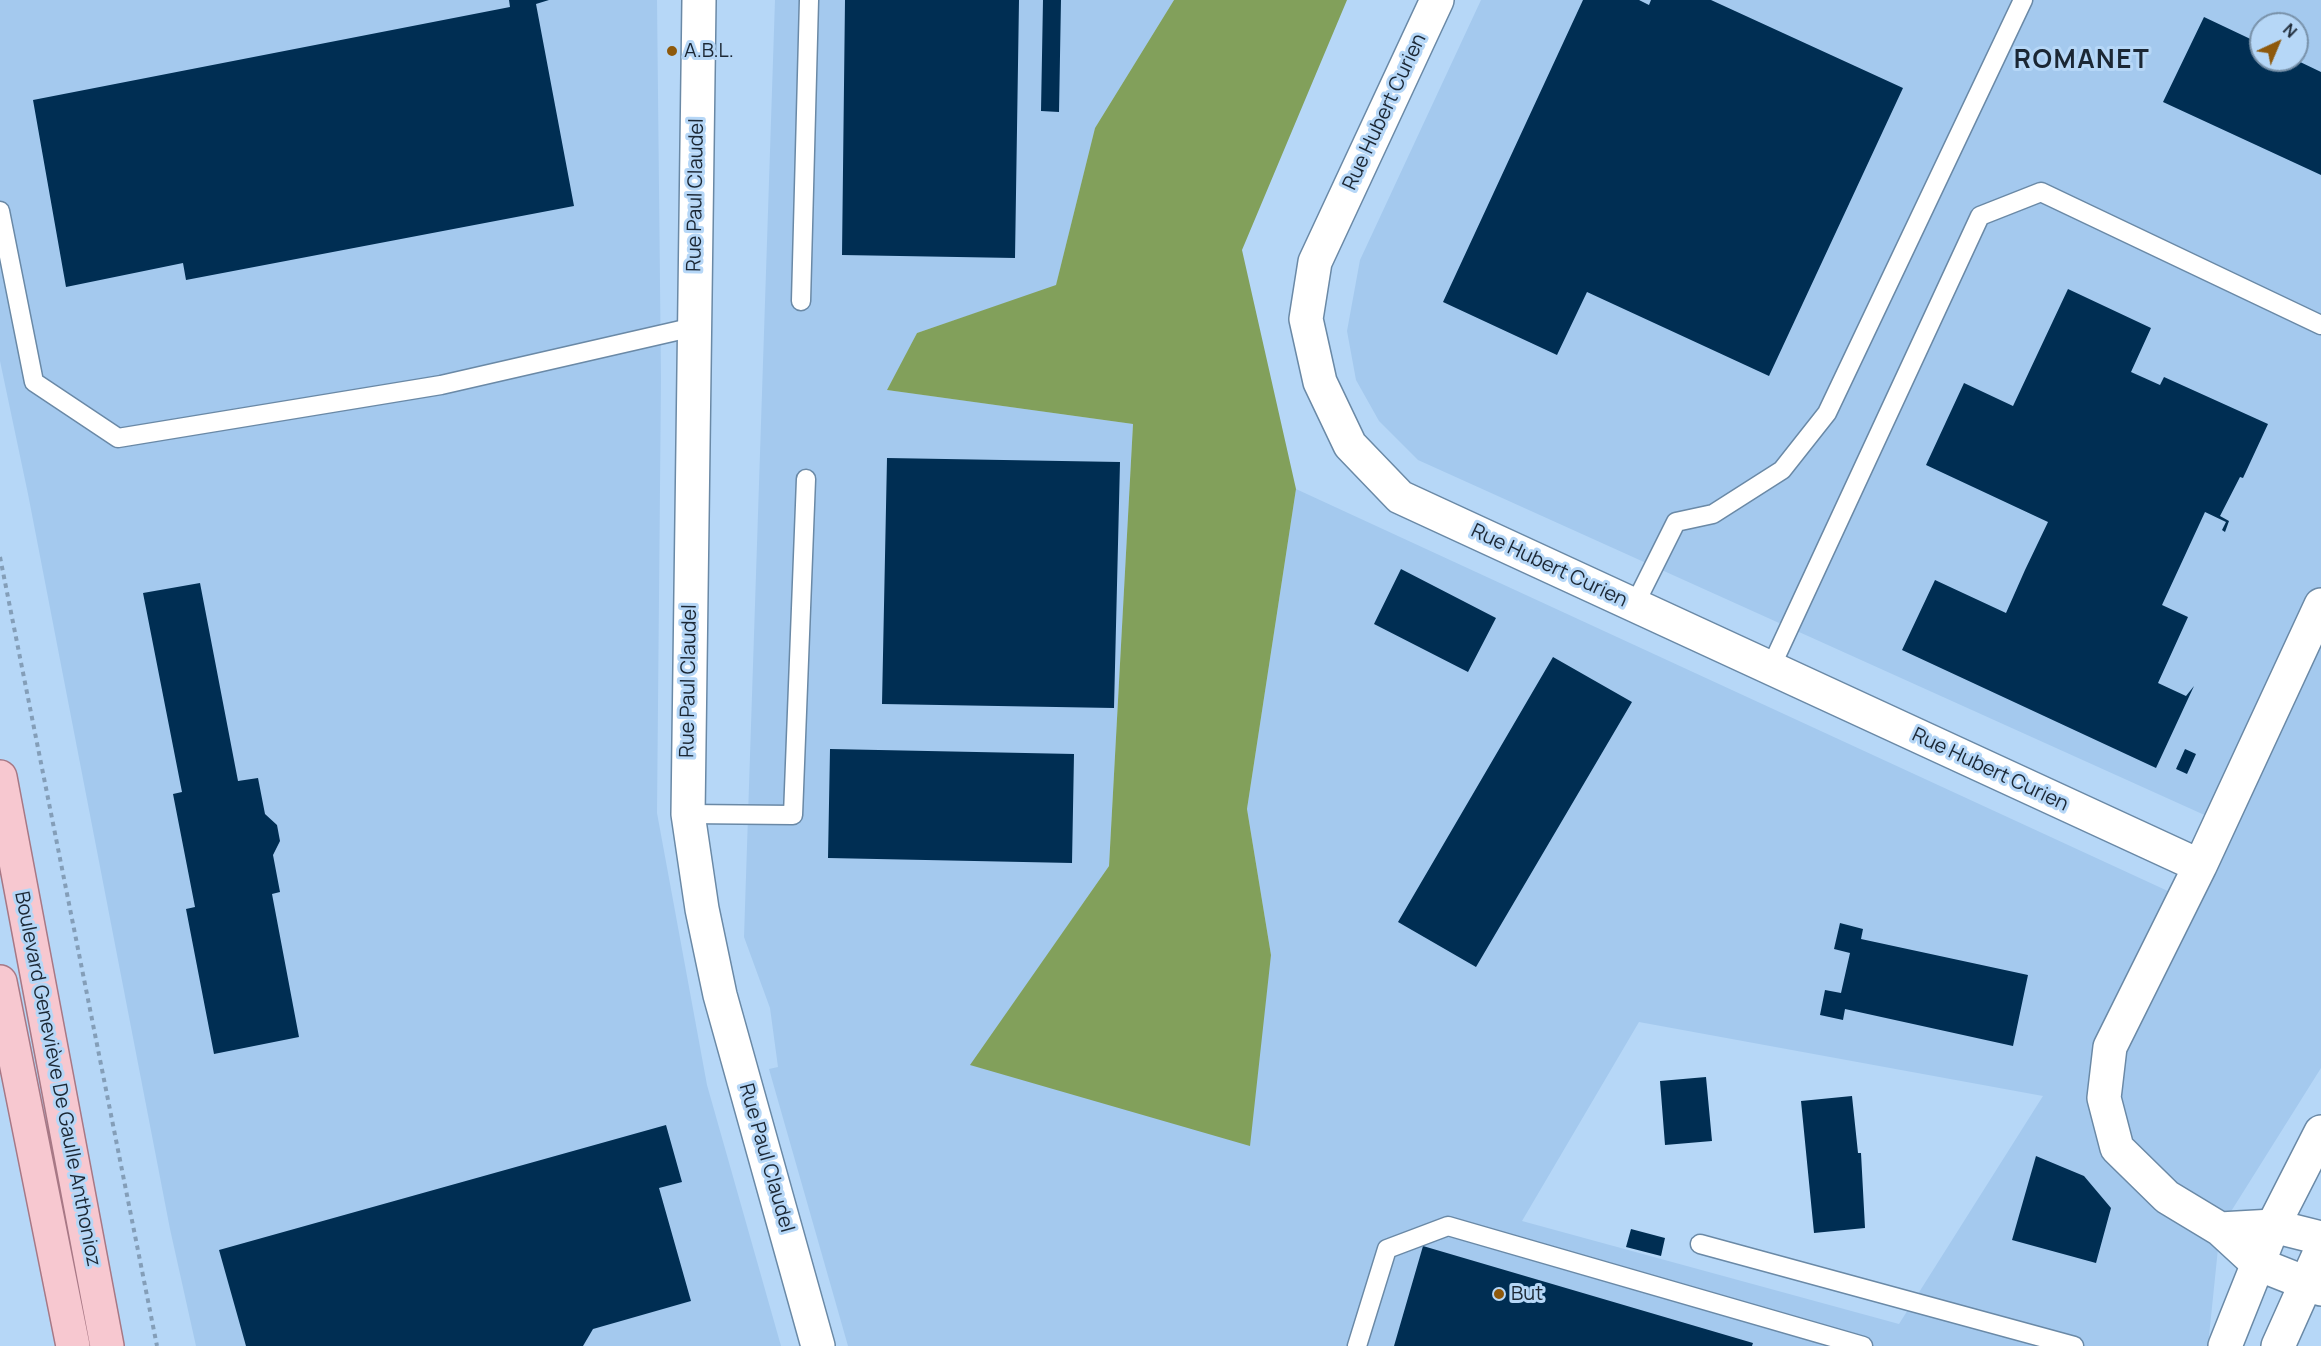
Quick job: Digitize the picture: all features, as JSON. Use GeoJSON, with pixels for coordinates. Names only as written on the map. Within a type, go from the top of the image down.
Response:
{"type":"FeatureCollection","features":[{"type":"Feature","properties":{"kind":"main road","name":"Boulevard Geneviève De Gaulle Anthonioz"},"geometry":{"type":"LineString","coordinates":[[0,777],[107,1346]]}},
{"type":"Feature","properties":{"kind":"main road","name":"Boulevard Geneviève De Gaulle Anthonioz"},"geometry":{"type":"LineString","coordinates":[[0,982],[73,1346]]}},
{"type":"Feature","properties":{"kind":"street","name":"Rue Paul Claudel"},"geometry":{"type":"LineString","coordinates":[[699,0],[688,814],[702,909],[720,995],[818,1346]]}},
{"type":"Feature","properties":{"kind":"street","name":"Rue Hubert Curien"},"geometry":{"type":"LineString","coordinates":[[1437,0],[1315,262],[1306,320],[1320,382],[1350,445],[1400,497],[2200,866]]}},
{"type":"Feature","properties":{"kind":"street"},"geometry":{"type":"LineString","coordinates":[[2313,1286],[2258,1264],[2220,1229],[2167,1197],[2117,1148],[2104,1098],[2110,1047],[2200,866],[2321,605]]}},
{"type":"Feature","properties":{"kind":"street"},"geometry":{"type":"LineString","coordinates":[[2225,1346],[2274,1226],[2321,1132]]}},
{"type":"Feature","properties":{"kind":"street"},"geometry":{"type":"LineString","coordinates":[[2220,1229],[2274,1226],[2321,1238]]}},
{"type":"Feature","properties":{"kind":"street"},"geometry":{"type":"LineString","coordinates":[[2278,1346],[2313,1286],[2321,1250]]}},
{"type":"Feature","properties":{"kind":"lane"},"geometry":{"type":"LineString","coordinates":[[801,301],[809,0]]}},
{"type":"Feature","properties":{"kind":"lane"},"geometry":{"type":"LineString","coordinates":[[1634,606],[1676,522],[1713,514],[1782,470],[1827,413],[2023,0]]}},
{"type":"Feature","properties":{"kind":"lane"},"geometry":{"type":"LineString","coordinates":[[1770,669],[1980,216],[2041,192],[2321,325]]}},
{"type":"Feature","properties":{"kind":"lane"},"geometry":{"type":"LineString","coordinates":[[0,211],[34,382],[118,438],[441,385],[694,327]]}},
{"type":"Feature","properties":{"kind":"lane"},"geometry":{"type":"LineString","coordinates":[[688,814],[793,815],[806,479]]}},
{"type":"Feature","properties":{"kind":"lane"},"geometry":{"type":"LineString","coordinates":[[1357,1346],[1387,1249],[1448,1226],[1833,1341],[1863,1346]]}},
{"type":"Feature","properties":{"kind":"lane"},"geometry":{"type":"LineString","coordinates":[[1700,1244],[2074,1346]]}},
{"type":"Feature","properties":{"kind":"path"},"geometry":{"type":"LineString","coordinates":[[0,557],[157,1346]]}},
{"type":"Feature","properties":{"kind":"shaded area"},"geometry":{"type":"Polygon","coordinates":[[[0,0],[657,0],[661,378],[657,813],[707,1085],[781,1346],[196,1346],[170,1229],[28,494],[0,361],[0,0]]]}},
{"type":"Feature","properties":{"kind":"shaded area"},"geometry":{"type":"Polygon","coordinates":[[[775,0],[1174,0],[1095,128],[1056,286],[917,333],[888,390],[1133,424],[1109,866],[971,1065],[1271,955],[1247,809],[1296,489],[2183,898],[2220,822],[1418,460],[1379,421],[1356,380],[1347,331],[1360,260],[1481,0],[2321,0],[2321,1068],[2220,1229],[2208,1346],[848,1346],[769,1069],[778,1067],[770,1008],[744,937],[775,0]],[[1639,1022],[1522,1221],[1899,1324],[2043,1096],[1639,1022]]]}},
{"type":"Feature","properties":{"kind":"green space"},"geometry":{"type":"Polygon","coordinates":[[[1174,0],[1347,0],[1242,250],[1296,489],[1247,809],[1271,955],[1250,1146],[970,1065],[1109,866],[1133,424],[887,390],[917,333],[1056,285],[1095,128],[1174,0]]]}},
{"type":"Feature","properties":{"kind":"building"},"geometry":{"type":"Polygon","coordinates":[[[509,0],[549,0],[536,4],[574,206],[186,280],[183,263],[66,287],[33,100],[510,7],[509,0]]]}},
{"type":"Feature","properties":{"kind":"building"},"geometry":{"type":"Polygon","coordinates":[[[845,0],[1019,0],[1015,258],[842,255],[845,0]]]}},
{"type":"Feature","properties":{"kind":"building"},"geometry":{"type":"Polygon","coordinates":[[[1043,0],[1061,0],[1059,112],[1041,111],[1043,0]]]}},
{"type":"Feature","properties":{"kind":"building"},"geometry":{"type":"Polygon","coordinates":[[[1583,0],[1639,0],[1649,5],[1651,0],[1711,0],[1903,88],[1769,376],[1587,292],[1557,355],[1443,302],[1583,0]]]}},
{"type":"Feature","properties":{"kind":"building"},"geometry":{"type":"Polygon","coordinates":[[[2204,17],[2249,38],[2249,72],[2309,72],[2309,66],[2321,72],[2321,175],[2163,102],[2204,17]]]}},
{"type":"Feature","properties":{"kind":"building"},"geometry":{"type":"Polygon","coordinates":[[[2068,289],[2151,328],[2131,372],[2160,385],[2164,377],[2268,424],[2243,478],[2240,477],[2220,516],[2229,521],[2225,532],[2222,530],[2226,522],[2205,512],[2162,605],[2188,617],[2158,683],[2186,696],[2194,686],[2156,768],[1902,650],[1935,580],[2006,613],[2048,522],[1926,465],[1964,383],[2013,406],[2068,289]]]}},
{"type":"Feature","properties":{"kind":"building"},"geometry":{"type":"Polygon","coordinates":[[[887,458],[1120,462],[1114,708],[882,704],[887,458]]]}},
{"type":"Feature","properties":{"kind":"building"},"geometry":{"type":"Polygon","coordinates":[[[1401,569],[1496,618],[1468,672],[1374,624],[1401,569]]]}},
{"type":"Feature","properties":{"kind":"building"},"geometry":{"type":"Polygon","coordinates":[[[200,583],[238,781],[258,778],[265,814],[277,825],[280,841],[273,855],[280,892],[272,894],[299,1037],[214,1054],[186,909],[195,907],[173,794],[182,792],[143,593],[200,583]]]}},
{"type":"Feature","properties":{"kind":"building"},"geometry":{"type":"Polygon","coordinates":[[[1553,657],[1632,702],[1476,967],[1398,922],[1553,657]]]}},
{"type":"Feature","properties":{"kind":"building"},"geometry":{"type":"Polygon","coordinates":[[[830,749],[1074,754],[1072,863],[828,858],[830,749]]]}},
{"type":"Feature","properties":{"kind":"building"},"geometry":{"type":"Polygon","coordinates":[[[2185,749],[2196,754],[2187,774],[2176,769],[2185,749]]]}},
{"type":"Feature","properties":{"kind":"building"},"geometry":{"type":"Polygon","coordinates":[[[1840,923],[1863,929],[1861,939],[2028,975],[2013,1046],[1845,1009],[1843,1020],[1820,1015],[1825,990],[1841,993],[1850,953],[1834,949],[1840,923]]]}},
{"type":"Feature","properties":{"kind":"building"},"geometry":{"type":"Polygon","coordinates":[[[1706,1077],[1712,1141],[1665,1145],[1660,1081],[1706,1077]]]}},
{"type":"Feature","properties":{"kind":"building"},"geometry":{"type":"Polygon","coordinates":[[[1852,1096],[1858,1153],[1861,1153],[1865,1228],[1814,1233],[1801,1101],[1852,1096]]]}},
{"type":"Feature","properties":{"kind":"building"},"geometry":{"type":"Polygon","coordinates":[[[666,1125],[682,1182],[659,1188],[691,1301],[593,1329],[583,1346],[246,1346],[219,1250],[666,1125]]]}},
{"type":"Feature","properties":{"kind":"building"},"geometry":{"type":"Polygon","coordinates":[[[2036,1156],[2084,1176],[2111,1208],[2096,1263],[2012,1240],[2036,1156]]]}},
{"type":"Feature","properties":{"kind":"building"},"geometry":{"type":"Polygon","coordinates":[[[1631,1229],[1665,1238],[1661,1256],[1626,1247],[1631,1229]]]}},
{"type":"Feature","properties":{"kind":"building","name":"But"},"geometry":{"type":"Polygon","coordinates":[[[1423,1246],[1753,1343],[1752,1346],[1394,1346],[1423,1246]]]}},
{"type":"Feature","properties":{"kind":"place","name":"A.B.L."},"geometry":{"type":"Point","coordinates":[672,51]}},
{"type":"Feature","properties":{"kind":"place","name":"But"},"geometry":{"type":"Point","coordinates":[1499,1294]}},
{"type":"Feature","properties":{"kind":"district","name":"ROMANET"},"geometry":{"type":"Point","coordinates":[2082,61]}}]}
